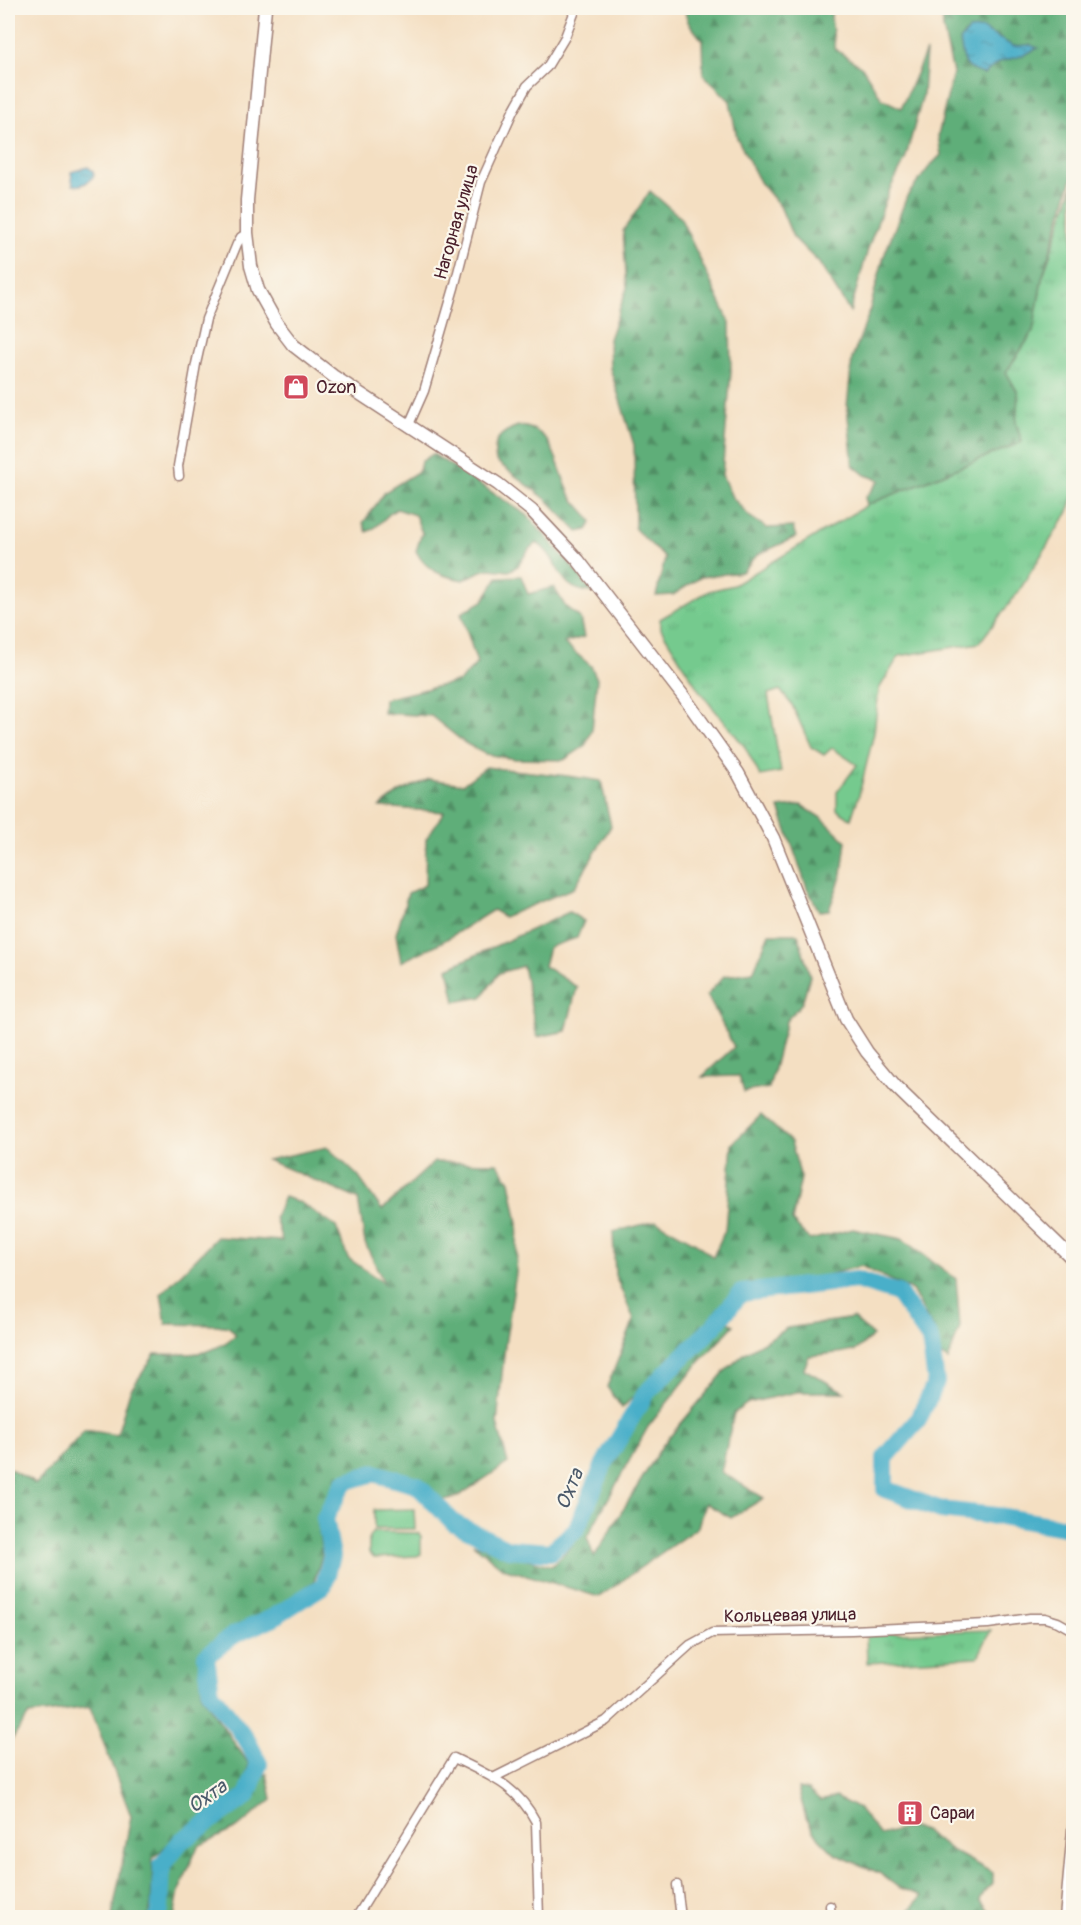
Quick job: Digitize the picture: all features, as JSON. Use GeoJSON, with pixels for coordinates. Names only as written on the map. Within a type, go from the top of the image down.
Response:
{"type":"FeatureCollection","features":[{"type":"Feature","properties":{"kind":"main road"},"geometry":{"type":"LineString","coordinates":[[265,8],[246,200],[247,233],[251,266],[258,290],[277,324],[293,345],[333,376],[498,484],[532,511],[578,560],[684,697],[738,773],[773,838],[846,1019],[867,1052],[897,1088],[1074,1260]]}},
{"type":"Feature","properties":{"kind":"street","name":"Нагорная улица"},"geometry":{"type":"LineString","coordinates":[[408,427],[424,391],[481,182],[513,111],[527,86],[547,67],[565,37],[576,8]]}},
{"type":"Feature","properties":{"kind":"street"},"geometry":{"type":"LineString","coordinates":[[179,476],[178,466],[206,319],[237,244],[247,233]]}},
{"type":"Feature","properties":{"kind":"street","name":"Кольцевая улица"},"geometry":{"type":"LineString","coordinates":[[494,1778],[606,1721],[690,1646],[712,1633],[988,1624],[1030,1618],[1045,1618],[1074,1631]]}},
{"type":"Feature","properties":{"kind":"street"},"geometry":{"type":"LineString","coordinates":[[356,1917],[454,1758],[494,1778],[515,1792],[525,1803],[536,1822],[539,1917]]}},
{"type":"Feature","properties":{"kind":"street"},"geometry":{"type":"LineString","coordinates":[[1064,1917],[1074,1808]]}},
{"type":"Feature","properties":{"kind":"street"},"geometry":{"type":"LineString","coordinates":[[677,1885],[681,1917]]}},
{"type":"Feature","properties":{"kind":"street"},"geometry":{"type":"LineString","coordinates":[[830,1906],[831,1917]]}},
{"type":"Feature","properties":{"kind":"green space"},"geometry":{"type":"Polygon","coordinates":[[[684,8],[832,8],[835,49],[862,67],[882,99],[901,108],[926,51],[923,95],[905,160],[889,191],[869,246],[850,312],[819,263],[793,237],[780,206],[760,182],[737,138],[730,101],[703,74],[702,40],[688,22],[684,8]]]}},
{"type":"Feature","properties":{"kind":"green space"},"geometry":{"type":"Polygon","coordinates":[[[942,8],[1073,8],[1073,175],[1042,279],[1033,332],[1006,372],[1018,393],[1016,424],[1022,442],[867,505],[865,498],[880,480],[865,475],[853,465],[847,407],[852,359],[868,316],[884,256],[907,196],[941,155],[938,136],[953,73],[943,28],[942,8]]]}},
{"type":"Feature","properties":{"kind":"green space"},"geometry":{"type":"Polygon","coordinates":[[[1073,186],[1074,496],[1068,512],[1019,591],[979,643],[899,656],[879,689],[874,733],[851,819],[837,810],[837,792],[857,765],[832,748],[824,755],[811,747],[792,705],[780,690],[768,694],[781,772],[760,776],[745,747],[700,692],[661,629],[660,619],[709,591],[734,585],[867,505],[1022,442],[1016,424],[1018,393],[1006,372],[1033,332],[1042,279],[1073,186]]]}},
{"type":"Feature","properties":{"kind":"green space"},"geometry":{"type":"Polygon","coordinates":[[[650,191],[680,217],[730,323],[731,372],[722,475],[732,497],[749,516],[767,528],[793,527],[796,537],[757,555],[742,572],[701,577],[673,595],[656,596],[665,558],[635,529],[634,445],[610,368],[609,339],[627,288],[623,231],[650,191]]]}},
{"type":"Feature","properties":{"kind":"green space"},"geometry":{"type":"Polygon","coordinates":[[[518,426],[531,428],[548,441],[571,496],[592,522],[587,530],[578,532],[547,500],[496,461],[495,448],[498,438],[506,431],[518,426]]]}},
{"type":"Feature","properties":{"kind":"green space"},"geometry":{"type":"Polygon","coordinates":[[[433,454],[527,515],[592,592],[571,586],[545,549],[537,543],[529,549],[518,566],[509,571],[490,569],[463,580],[435,572],[420,558],[416,551],[422,533],[415,515],[397,509],[367,532],[363,523],[385,492],[419,471],[421,462],[433,454]]]}},
{"type":"Feature","properties":{"kind":"green space"},"geometry":{"type":"Polygon","coordinates":[[[521,576],[528,594],[554,587],[565,606],[580,618],[584,637],[564,643],[591,666],[597,679],[592,730],[585,746],[564,760],[515,759],[485,754],[465,743],[431,716],[383,713],[384,699],[460,681],[477,663],[461,613],[483,601],[498,577],[521,576]]]}},
{"type":"Feature","properties":{"kind":"green space"},"geometry":{"type":"Polygon","coordinates":[[[486,767],[601,781],[611,826],[574,888],[504,917],[493,910],[442,942],[401,962],[396,934],[408,893],[425,885],[426,839],[444,812],[380,807],[400,792],[429,779],[463,784],[486,767]]]}},
{"type":"Feature","properties":{"kind":"green space"},"geometry":{"type":"Polygon","coordinates":[[[801,805],[823,819],[846,841],[842,874],[829,910],[819,911],[807,888],[779,808],[801,805]]]}},
{"type":"Feature","properties":{"kind":"green space"},"geometry":{"type":"Polygon","coordinates":[[[569,912],[584,921],[577,938],[549,947],[544,966],[577,987],[566,1031],[537,1037],[523,966],[499,973],[482,997],[455,1002],[448,968],[569,912]]]}},
{"type":"Feature","properties":{"kind":"green space"},"geometry":{"type":"Polygon","coordinates":[[[769,934],[798,934],[810,976],[802,1003],[786,1021],[769,1088],[744,1092],[739,1076],[702,1077],[734,1047],[707,995],[724,976],[753,972],[769,934]]]}},
{"type":"Feature","properties":{"kind":"green space"},"geometry":{"type":"Polygon","coordinates":[[[761,1115],[791,1142],[801,1178],[792,1221],[810,1240],[853,1229],[902,1239],[956,1279],[960,1327],[948,1360],[939,1354],[937,1337],[912,1290],[861,1266],[808,1280],[742,1286],[622,1408],[607,1387],[634,1320],[615,1275],[613,1232],[656,1221],[696,1243],[713,1257],[725,1230],[732,1144],[761,1115]]]}},
{"type":"Feature","properties":{"kind":"green space"},"geometry":{"type":"Polygon","coordinates":[[[327,1147],[358,1176],[382,1210],[434,1162],[497,1163],[510,1181],[518,1223],[516,1273],[505,1345],[497,1423],[508,1463],[457,1497],[443,1500],[420,1480],[375,1468],[362,1468],[343,1475],[317,1516],[322,1556],[314,1581],[273,1611],[237,1625],[200,1660],[202,1696],[249,1764],[242,1789],[179,1834],[153,1858],[151,1905],[148,1917],[112,1917],[131,1816],[90,1707],[29,1715],[8,1745],[9,1468],[36,1484],[85,1430],[117,1435],[130,1391],[155,1354],[189,1354],[207,1351],[236,1335],[229,1327],[217,1325],[166,1324],[161,1294],[217,1237],[282,1241],[275,1217],[284,1197],[301,1203],[336,1227],[348,1258],[384,1283],[365,1243],[358,1199],[267,1160],[327,1147]]]}},
{"type":"Feature","properties":{"kind":"green space"},"geometry":{"type":"Polygon","coordinates":[[[853,1318],[873,1336],[855,1351],[809,1356],[804,1369],[844,1392],[797,1392],[748,1403],[734,1413],[721,1472],[764,1498],[731,1518],[705,1503],[698,1527],[599,1597],[503,1568],[473,1544],[552,1566],[583,1533],[604,1480],[651,1396],[726,1321],[734,1325],[697,1365],[648,1427],[587,1537],[594,1557],[662,1446],[725,1371],[745,1353],[787,1328],[853,1318]]]}},
{"type":"Feature","properties":{"kind":"green space"},"geometry":{"type":"Polygon","coordinates":[[[414,1509],[415,1529],[374,1529],[374,1510],[414,1509]]]}},
{"type":"Feature","properties":{"kind":"green space"},"geometry":{"type":"Polygon","coordinates":[[[373,1532],[418,1533],[421,1536],[421,1554],[374,1558],[369,1553],[369,1537],[373,1532]]]}},
{"type":"Feature","properties":{"kind":"green space"},"geometry":{"type":"Polygon","coordinates":[[[991,1630],[978,1657],[867,1663],[866,1634],[991,1630]]]}},
{"type":"Feature","properties":{"kind":"green space"},"geometry":{"type":"Polygon","coordinates":[[[267,1774],[272,1799],[237,1828],[198,1846],[179,1891],[174,1917],[161,1917],[168,1870],[187,1843],[248,1800],[264,1775],[267,1774]]]}},
{"type":"Feature","properties":{"kind":"green space"},"geometry":{"type":"Polygon","coordinates":[[[798,1788],[808,1790],[820,1801],[836,1797],[859,1809],[880,1835],[911,1827],[924,1831],[949,1849],[993,1873],[993,1884],[986,1889],[980,1900],[993,1917],[898,1917],[907,1913],[922,1896],[898,1887],[879,1873],[835,1854],[819,1838],[806,1818],[798,1788]]]}},
{"type":"Feature","properties":{"kind":"water"},"geometry":{"type":"Polygon","coordinates":[[[982,29],[1013,46],[1030,45],[1038,48],[999,62],[984,74],[977,72],[965,63],[960,40],[969,30],[982,29]]]}},
{"type":"Feature","properties":{"kind":"water"},"geometry":{"type":"Polygon","coordinates":[[[88,167],[93,171],[94,176],[85,184],[73,185],[71,172],[88,167]]]}},
{"type":"Feature","properties":{"kind":"waterway","name":"Охта"},"geometry":{"type":"LineString","coordinates":[[157,1918],[160,1909],[162,1865],[181,1841],[247,1796],[259,1764],[247,1740],[211,1693],[206,1656],[234,1635],[274,1617],[324,1585],[332,1556],[325,1518],[344,1482],[374,1473],[417,1485],[454,1523],[508,1549],[550,1552],[576,1530],[604,1464],[646,1393],[715,1325],[741,1293],[856,1280],[898,1293],[930,1339],[936,1382],[918,1420],[885,1458],[885,1489],[941,1510],[1005,1517],[1074,1529]]}},
{"type":"Feature","properties":{"kind":"place","name":"Ozon"},"geometry":{"type":"Point","coordinates":[296,387]}},
{"type":"Feature","properties":{"kind":"place","name":"Сараи"},"geometry":{"type":"Point","coordinates":[910,1813]}}]}
